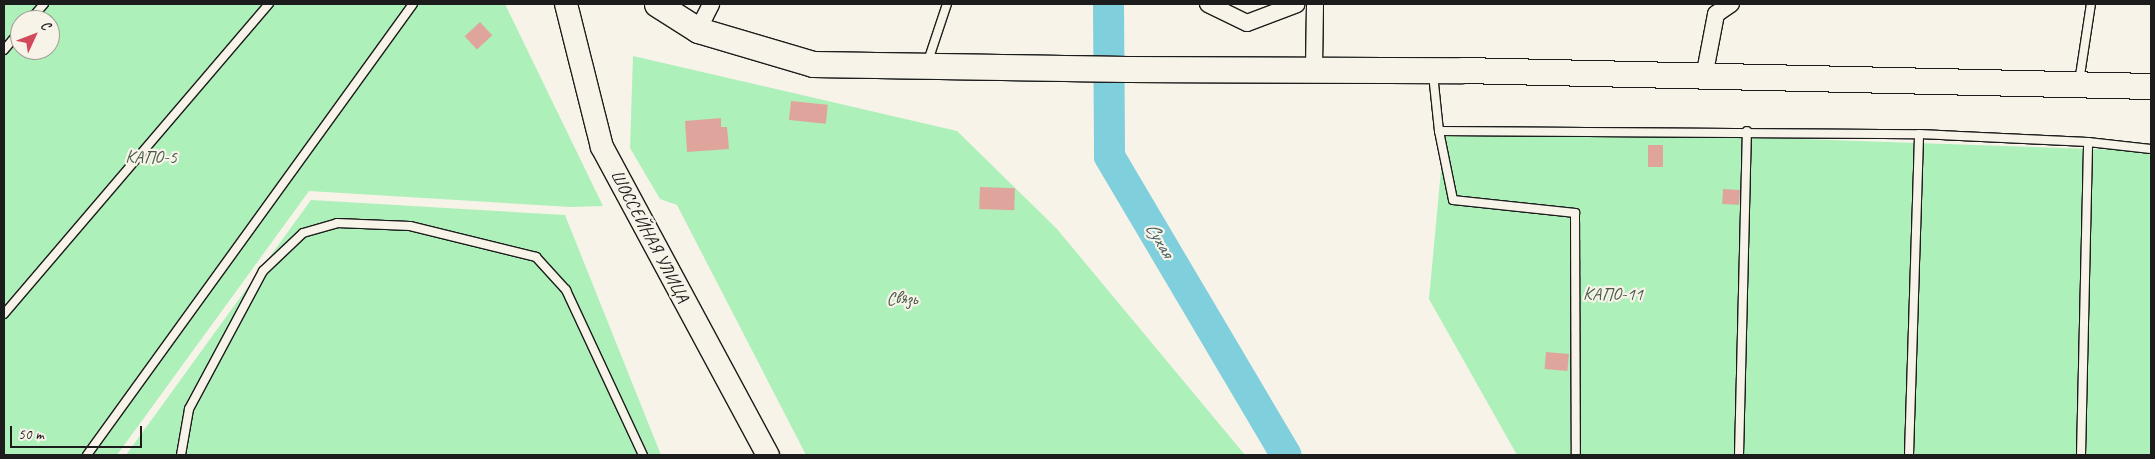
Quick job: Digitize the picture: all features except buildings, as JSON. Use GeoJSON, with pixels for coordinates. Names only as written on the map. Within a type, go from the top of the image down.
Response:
{"type":"FeatureCollection","features":[{"type":"Feature","properties":{"kind":"main road"},"geometry":{"type":"LineString","coordinates":[[657,4],[698,30],[812,64],[1127,69],[1314,68],[2079,86],[2151,86]]}},
{"type":"Feature","properties":{"kind":"street","name":"ШОССЕЙНАЯ УЛИЦА"},"geometry":{"type":"LineString","coordinates":[[566,4],[602,148],[768,455]]}},
{"type":"Feature","properties":{"kind":"street"},"geometry":{"type":"LineString","coordinates":[[698,30],[711,4]]}},
{"type":"Feature","properties":{"kind":"street"},"geometry":{"type":"LineString","coordinates":[[1208,4],[1247,23],[1298,4]]}},
{"type":"Feature","properties":{"kind":"street"},"geometry":{"type":"LineString","coordinates":[[1314,68],[1315,4]]}},
{"type":"Feature","properties":{"kind":"street"},"geometry":{"type":"LineString","coordinates":[[1704,77],[1716,14],[1731,4]]}},
{"type":"Feature","properties":{"kind":"lane"},"geometry":{"type":"LineString","coordinates":[[4,314],[269,4]]}},
{"type":"Feature","properties":{"kind":"lane"},"geometry":{"type":"LineString","coordinates":[[87,455],[413,4]]}},
{"type":"Feature","properties":{"kind":"lane"},"geometry":{"type":"LineString","coordinates":[[926,66],[948,4]]}},
{"type":"Feature","properties":{"kind":"lane"},"geometry":{"type":"LineString","coordinates":[[2079,86],[2091,4]]}},
{"type":"Feature","properties":{"kind":"lane"},"geometry":{"type":"LineString","coordinates":[[1433,70],[1439,131],[1453,200],[1576,213],[1576,455]]}},
{"type":"Feature","properties":{"kind":"lane"},"geometry":{"type":"LineString","coordinates":[[1439,131],[1747,130],[1919,134],[2088,142],[2151,149]]}},
{"type":"Feature","properties":{"kind":"lane"},"geometry":{"type":"LineString","coordinates":[[1739,455],[1747,130]]}},
{"type":"Feature","properties":{"kind":"lane"},"geometry":{"type":"LineString","coordinates":[[1909,455],[1919,134]]}},
{"type":"Feature","properties":{"kind":"lane"},"geometry":{"type":"LineString","coordinates":[[2080,455],[2088,142]]}},
{"type":"Feature","properties":{"kind":"lane"},"geometry":{"type":"LineString","coordinates":[[181,455],[189,409],[263,271],[303,233],[337,222],[410,226],[536,257],[566,290],[643,455]]}},
{"type":"Feature","properties":{"kind":"green space","name":"КАПО-5"},"geometry":{"type":"Polygon","coordinates":[[[4,4],[505,4],[603,206],[571,207],[309,191],[117,455],[4,455],[4,4]]]}},
{"type":"Feature","properties":{"kind":"green space","name":"Связь"},"geometry":{"type":"Polygon","coordinates":[[[633,56],[957,131],[1057,229],[1245,455],[806,455],[677,205],[660,199],[630,148],[633,56]]]}},
{"type":"Feature","properties":{"kind":"green space","name":"КАПО-11"},"geometry":{"type":"Polygon","coordinates":[[[1445,127],[2151,151],[2151,455],[1517,455],[1429,299],[1445,127]]]}},
{"type":"Feature","properties":{"kind":"green space"},"geometry":{"type":"Polygon","coordinates":[[[311,200],[565,215],[661,455],[126,455],[311,200]]]}},
{"type":"Feature","properties":{"kind":"waterway","name":"Сухая"},"geometry":{"type":"LineString","coordinates":[[1108,4],[1109,156],[1286,455]]}}]}
